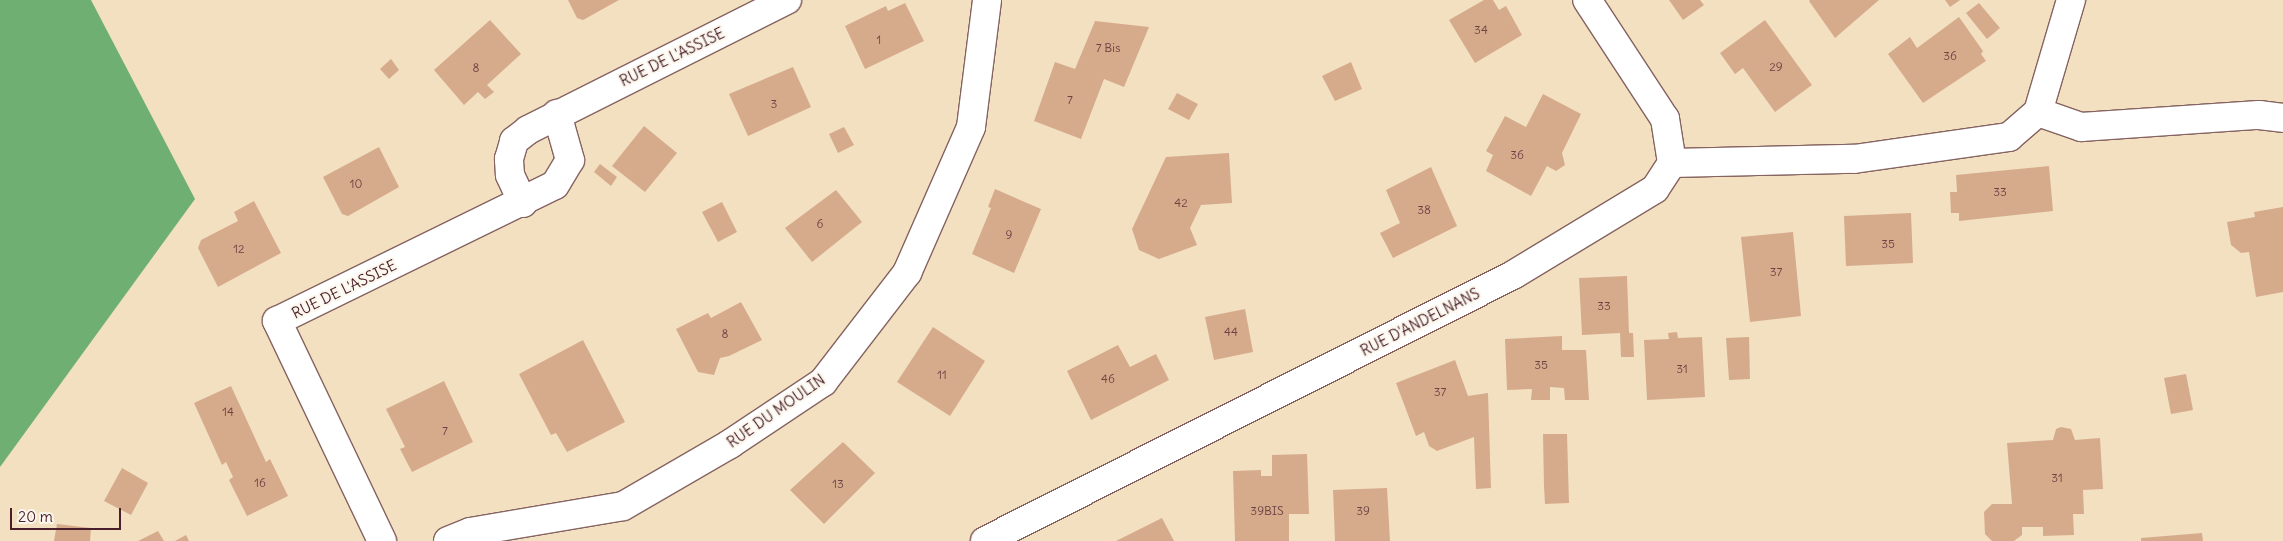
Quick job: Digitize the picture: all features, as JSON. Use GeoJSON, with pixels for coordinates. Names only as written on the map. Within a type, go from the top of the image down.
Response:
{"type":"FeatureCollection","features":[{"type":"Feature","properties":{"kind":"street","name":"RUE DE L'ASSISE"},"geometry":{"type":"LineString","coordinates":[[523,202],[510,175],[509,159],[514,141],[558,114],[787,0]]}},
{"type":"Feature","properties":{"kind":"street","name":"RUE DU MOULIN"},"geometry":{"type":"LineString","coordinates":[[448,541],[470,532],[623,506],[730,444],[823,382],[907,273],[971,127],[987,0]]}},
{"type":"Feature","properties":{"kind":"street"},"geometry":{"type":"LineString","coordinates":[[1586,0],[1665,119],[1672,163],[1854,159],[2009,137],[2038,112],[2071,0]]}},
{"type":"Feature","properties":{"kind":"street"},"geometry":{"type":"LineString","coordinates":[[2038,112],[2081,127],[2259,114],[2283,118]]}},
{"type":"Feature","properties":{"kind":"street","name":"RUE DE L'ASSISE"},"geometry":{"type":"LineString","coordinates":[[382,541],[277,321],[556,185],[570,160],[558,114]]}},
{"type":"Feature","properties":{"kind":"street","name":"RUE D'ANDELNANS"},"geometry":{"type":"LineString","coordinates":[[985,541],[1513,275],[1655,189],[1672,163]]}},
{"type":"Feature","properties":{"kind":"green space"},"geometry":{"type":"Polygon","coordinates":[[[0,0],[91,0],[195,199],[0,467],[0,0]]]}},
{"type":"Feature","properties":{"kind":"building"},"geometry":{"type":"Polygon","coordinates":[[[568,0],[619,0],[583,20],[577,18],[568,0]]]}},
{"type":"Feature","properties":{"kind":"building"},"geometry":{"type":"Polygon","coordinates":[[[1484,0],[1493,0],[1499,10],[1506,6],[1522,35],[1475,63],[1449,20],[1484,0]]]}},
{"type":"Feature","properties":{"kind":"building"},"geometry":{"type":"Polygon","coordinates":[[[1669,0],[1700,0],[1704,5],[1683,20],[1669,0]]]}},
{"type":"Feature","properties":{"kind":"building"},"geometry":{"type":"Polygon","coordinates":[[[1810,0],[1879,0],[1835,38],[1809,1],[1810,0]]]}},
{"type":"Feature","properties":{"kind":"building"},"geometry":{"type":"Polygon","coordinates":[[[1945,0],[1960,0],[1950,7],[1945,0]]]}},
{"type":"Feature","properties":{"kind":"building"},"geometry":{"type":"Polygon","coordinates":[[[905,3],[924,41],[865,69],[845,26],[886,6],[888,11],[905,3]]]}},
{"type":"Feature","properties":{"kind":"building"},"geometry":{"type":"Polygon","coordinates":[[[1979,3],[2000,28],[1987,39],[1966,13],[1979,3]]]}},
{"type":"Feature","properties":{"kind":"building"},"geometry":{"type":"Polygon","coordinates":[[[1959,17],[1983,51],[1981,54],[1986,61],[1923,103],[1888,54],[1910,37],[1917,48],[1959,17]]]}},
{"type":"Feature","properties":{"kind":"building"},"geometry":{"type":"Polygon","coordinates":[[[490,20],[521,54],[487,85],[494,92],[485,99],[478,92],[464,105],[434,70],[490,20]]]}},
{"type":"Feature","properties":{"kind":"building"},"geometry":{"type":"Polygon","coordinates":[[[1765,20],[1812,85],[1775,112],[1743,68],[1735,74],[1720,53],[1765,20]]]}},
{"type":"Feature","properties":{"kind":"building"},"geometry":{"type":"Polygon","coordinates":[[[1095,21],[1149,27],[1124,87],[1104,79],[1081,139],[1034,121],[1055,62],[1075,69],[1095,21]]]}},
{"type":"Feature","properties":{"kind":"building"},"geometry":{"type":"Polygon","coordinates":[[[391,59],[399,70],[389,79],[380,69],[391,59]]]}},
{"type":"Feature","properties":{"kind":"building"},"geometry":{"type":"Polygon","coordinates":[[[1351,62],[1362,89],[1335,101],[1322,76],[1351,62]]]}},
{"type":"Feature","properties":{"kind":"building"},"geometry":{"type":"Polygon","coordinates":[[[793,67],[811,107],[748,136],[729,94],[793,67]]]}},
{"type":"Feature","properties":{"kind":"building"},"geometry":{"type":"Polygon","coordinates":[[[1177,93],[1198,104],[1189,120],[1168,109],[1177,93]]]}},
{"type":"Feature","properties":{"kind":"building"},"geometry":{"type":"Polygon","coordinates":[[[1543,94],[1581,114],[1562,153],[1565,165],[1556,171],[1547,166],[1531,196],[1486,171],[1493,155],[1486,151],[1505,116],[1526,127],[1543,94]]]}},
{"type":"Feature","properties":{"kind":"building"},"geometry":{"type":"Polygon","coordinates":[[[644,126],[677,153],[645,192],[612,166],[644,126]]]}},
{"type":"Feature","properties":{"kind":"building"},"geometry":{"type":"Polygon","coordinates":[[[844,127],[854,145],[838,153],[829,134],[844,127]]]}},
{"type":"Feature","properties":{"kind":"building"},"geometry":{"type":"Polygon","coordinates":[[[379,147],[399,187],[348,216],[342,214],[323,177],[379,147]]]}},
{"type":"Feature","properties":{"kind":"building"},"geometry":{"type":"Polygon","coordinates":[[[1229,153],[1232,203],[1201,205],[1190,228],[1197,245],[1159,259],[1139,250],[1132,229],[1166,157],[1229,153]]]}},
{"type":"Feature","properties":{"kind":"building"},"geometry":{"type":"Polygon","coordinates":[[[600,164],[617,177],[611,186],[594,172],[600,164]]]}},
{"type":"Feature","properties":{"kind":"building"},"geometry":{"type":"Polygon","coordinates":[[[2049,166],[2053,211],[1959,221],[1959,213],[1951,213],[1950,192],[1957,192],[1956,175],[2049,166]]]}},
{"type":"Feature","properties":{"kind":"building"},"geometry":{"type":"Polygon","coordinates":[[[1431,167],[1457,226],[1393,258],[1380,233],[1400,223],[1386,190],[1431,167]]]}},
{"type":"Feature","properties":{"kind":"building"},"geometry":{"type":"Polygon","coordinates":[[[995,189],[1041,209],[1014,273],[972,254],[991,208],[988,207],[995,189]]]}},
{"type":"Feature","properties":{"kind":"building"},"geometry":{"type":"Polygon","coordinates":[[[836,190],[862,222],[812,262],[785,228],[836,190]]]}},
{"type":"Feature","properties":{"kind":"building"},"geometry":{"type":"Polygon","coordinates":[[[254,201],[281,253],[218,287],[198,248],[201,240],[238,221],[234,212],[254,201]]]}},
{"type":"Feature","properties":{"kind":"building"},"geometry":{"type":"Polygon","coordinates":[[[722,202],[737,232],[718,242],[702,212],[722,202]]]}},
{"type":"Feature","properties":{"kind":"building"},"geometry":{"type":"Polygon","coordinates":[[[2283,207],[2283,292],[2256,297],[2249,252],[2241,253],[2231,245],[2227,222],[2255,217],[2254,212],[2283,207]]]}},
{"type":"Feature","properties":{"kind":"building"},"geometry":{"type":"Polygon","coordinates":[[[1911,213],[1913,263],[1846,266],[1844,216],[1911,213]]]}},
{"type":"Feature","properties":{"kind":"building"},"geometry":{"type":"Polygon","coordinates":[[[1793,232],[1801,316],[1750,322],[1741,237],[1793,232]]]}},
{"type":"Feature","properties":{"kind":"building"},"geometry":{"type":"Polygon","coordinates":[[[1627,276],[1629,333],[1633,333],[1634,357],[1621,357],[1620,333],[1582,335],[1579,278],[1627,276]]]}},
{"type":"Feature","properties":{"kind":"building"},"geometry":{"type":"Polygon","coordinates":[[[741,302],[762,340],[729,356],[720,358],[714,375],[698,372],[676,329],[708,313],[711,318],[741,302]]]}},
{"type":"Feature","properties":{"kind":"building"},"geometry":{"type":"Polygon","coordinates":[[[1245,309],[1253,352],[1214,360],[1205,317],[1245,309]]]}},
{"type":"Feature","properties":{"kind":"building"},"geometry":{"type":"Polygon","coordinates":[[[933,327],[985,361],[950,416],[897,382],[933,327]]]}},
{"type":"Feature","properties":{"kind":"building"},"geometry":{"type":"Polygon","coordinates":[[[1677,332],[1678,338],[1702,337],[1705,397],[1647,400],[1644,340],[1669,339],[1668,333],[1677,332]]]}},
{"type":"Feature","properties":{"kind":"building"},"geometry":{"type":"Polygon","coordinates":[[[1562,336],[1562,350],[1586,350],[1589,400],[1565,400],[1564,388],[1550,387],[1550,400],[1531,400],[1532,389],[1507,390],[1505,339],[1562,336]]]}},
{"type":"Feature","properties":{"kind":"building"},"geometry":{"type":"Polygon","coordinates":[[[1749,337],[1750,379],[1729,380],[1726,338],[1749,337]]]}},
{"type":"Feature","properties":{"kind":"building"},"geometry":{"type":"Polygon","coordinates":[[[583,340],[625,422],[567,452],[556,433],[551,435],[519,374],[583,340]]]}},
{"type":"Feature","properties":{"kind":"building"},"geometry":{"type":"Polygon","coordinates":[[[1118,345],[1130,367],[1156,354],[1169,380],[1091,420],[1067,371],[1118,345]]]}},
{"type":"Feature","properties":{"kind":"building"},"geometry":{"type":"Polygon","coordinates":[[[1455,360],[1468,396],[1488,393],[1491,488],[1476,489],[1474,437],[1437,451],[1429,446],[1424,432],[1416,436],[1396,383],[1455,360]]]}},
{"type":"Feature","properties":{"kind":"building"},"geometry":{"type":"Polygon","coordinates":[[[2186,374],[2193,410],[2171,414],[2164,378],[2186,374]]]}},
{"type":"Feature","properties":{"kind":"building"},"geometry":{"type":"Polygon","coordinates":[[[444,381],[473,442],[412,472],[400,449],[405,447],[386,409],[444,381]]]}},
{"type":"Feature","properties":{"kind":"building"},"geometry":{"type":"Polygon","coordinates":[[[231,386],[266,462],[270,459],[288,496],[247,516],[229,480],[233,477],[226,462],[222,465],[194,403],[231,386]]]}},
{"type":"Feature","properties":{"kind":"building"},"geometry":{"type":"Polygon","coordinates":[[[2061,427],[2071,429],[2075,440],[2100,438],[2103,489],[2083,490],[2084,514],[2073,514],[2074,535],[2043,536],[2043,527],[2022,527],[2022,535],[2014,541],[1992,541],[1985,534],[1984,512],[1992,504],[2012,504],[2007,443],[2053,440],[2056,429],[2061,427]]]}},
{"type":"Feature","properties":{"kind":"building"},"geometry":{"type":"Polygon","coordinates":[[[1543,434],[1567,434],[1569,503],[1545,504],[1543,434]]]}},
{"type":"Feature","properties":{"kind":"building"},"geometry":{"type":"Polygon","coordinates":[[[843,442],[875,473],[824,524],[790,490],[843,442]]]}},
{"type":"Feature","properties":{"kind":"building"},"geometry":{"type":"Polygon","coordinates":[[[1307,454],[1309,514],[1289,514],[1289,541],[1235,541],[1233,471],[1261,470],[1261,476],[1272,476],[1272,455],[1307,454]]]}},
{"type":"Feature","properties":{"kind":"building"},"geometry":{"type":"Polygon","coordinates":[[[122,468],[148,483],[131,515],[104,501],[122,468]]]}},
{"type":"Feature","properties":{"kind":"building"},"geometry":{"type":"Polygon","coordinates":[[[1387,488],[1390,541],[1335,541],[1333,490],[1387,488]]]}},
{"type":"Feature","properties":{"kind":"building"},"geometry":{"type":"Polygon","coordinates":[[[1162,518],[1174,541],[1116,541],[1162,518]]]}},
{"type":"Feature","properties":{"kind":"building"},"geometry":{"type":"Polygon","coordinates":[[[57,524],[91,528],[90,541],[54,541],[57,524]]]}},
{"type":"Feature","properties":{"kind":"building"},"geometry":{"type":"Polygon","coordinates":[[[158,531],[164,541],[138,541],[158,531]]]}},
{"type":"Feature","properties":{"kind":"building"},"geometry":{"type":"Polygon","coordinates":[[[2202,533],[2203,541],[2141,541],[2141,538],[2202,533]]]}},
{"type":"Feature","properties":{"kind":"building"},"geometry":{"type":"Polygon","coordinates":[[[186,535],[189,541],[175,541],[186,535]]]}}]}
